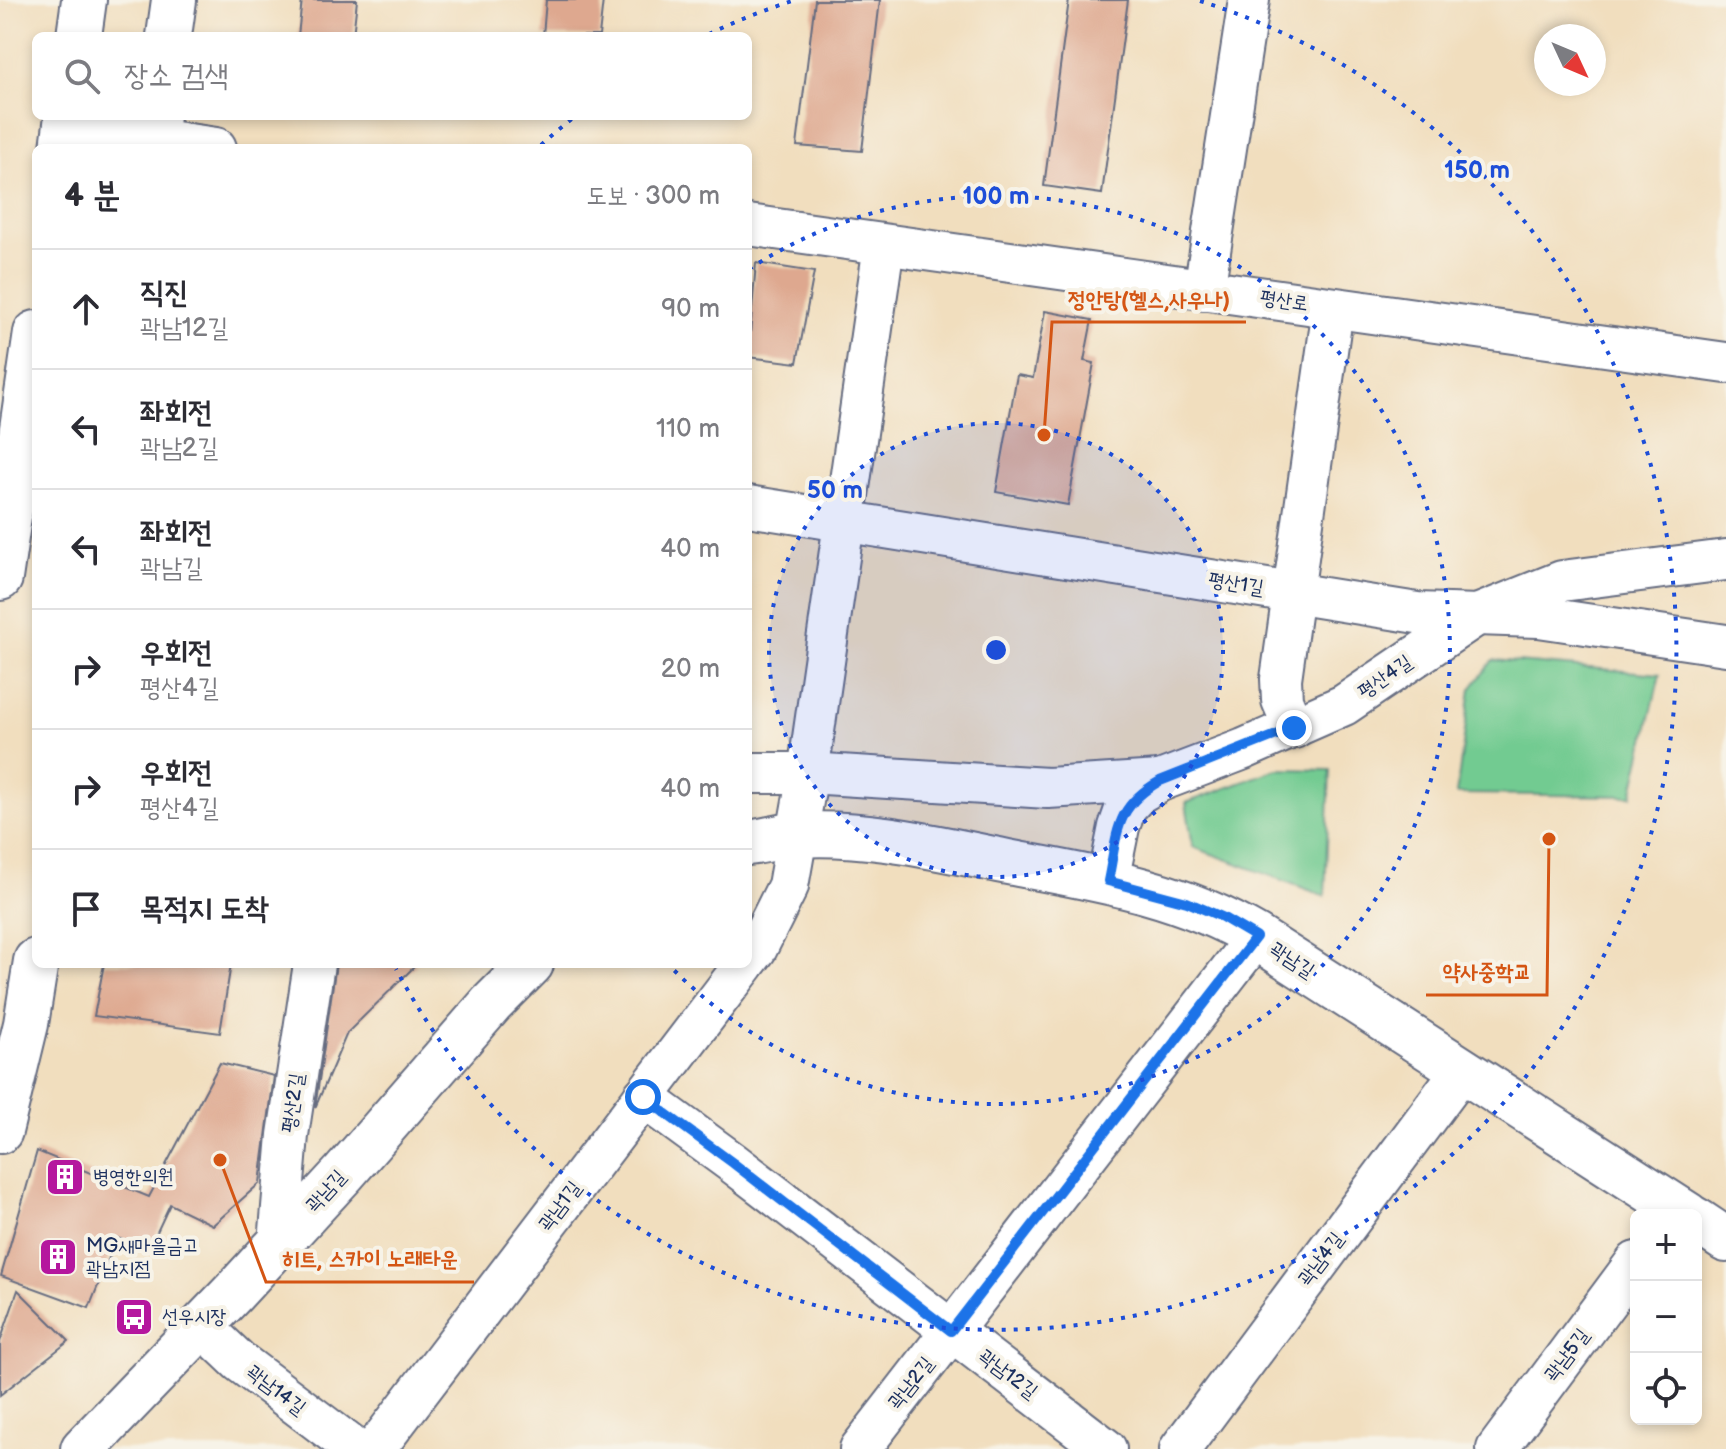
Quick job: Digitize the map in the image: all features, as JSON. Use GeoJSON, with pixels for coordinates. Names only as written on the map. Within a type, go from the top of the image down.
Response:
{"type":"FeatureCollection","features":[{"type":"Feature","properties":{"kind":"main road"},"geometry":{"type":"LineString","coordinates":[[80,32],[84,0]]}},
{"type":"Feature","properties":{"kind":"main road"},"geometry":{"type":"LineString","coordinates":[[170,32],[174,0]]}},
{"type":"Feature","properties":{"kind":"main road"},"geometry":{"type":"LineString","coordinates":[[0,578],[13,404],[32,345]]}},
{"type":"Feature","properties":{"kind":"main road","name":"곽남길"},"geometry":{"type":"LineString","coordinates":[[752,842],[796,835],[873,837],[1108,881],[1187,902],[1222,917],[1256,937],[1675,1209]]}},
{"type":"Feature","properties":{"kind":"main road"},"geometry":{"type":"LineString","coordinates":[[0,1131],[26,1024],[35,968]]}},
{"type":"Feature","properties":{"kind":"main road","name":"곽남길"},"geometry":{"type":"LineString","coordinates":[[86,1447],[279,1243],[491,1004],[527,968]]}},
{"type":"Feature","properties":{"kind":"main road","name":"곽남길"},"geometry":{"type":"LineString","coordinates":[[1702,1225],[1726,1240]]}},
{"type":"Feature","properties":{"kind":"street"},"geometry":{"type":"LineString","coordinates":[[1204,290],[1249,0]]}},
{"type":"Feature","properties":{"kind":"street"},"geometry":{"type":"LineString","coordinates":[[65,130],[155,134],[199,144]]}},
{"type":"Feature","properties":{"kind":"street","name":"평산로"},"geometry":{"type":"LineString","coordinates":[[752,226],[1726,363]]}},
{"type":"Feature","properties":{"kind":"street","name":"곽남1길"},"geometry":{"type":"LineString","coordinates":[[752,954],[788,886],[808,773],[884,245]]}},
{"type":"Feature","properties":{"kind":"street"},"geometry":{"type":"LineString","coordinates":[[1294,728],[1282,700],[1281,679],[1333,308]]}},
{"type":"Feature","properties":{"kind":"street","name":"평산1길"},"geometry":{"type":"LineString","coordinates":[[752,507],[1417,613],[1539,617],[1726,645]]}},
{"type":"Feature","properties":{"kind":"street","name":"평산4길"},"geometry":{"type":"LineString","coordinates":[[1108,881],[1126,807],[1139,793],[1160,781],[1344,705],[1477,615],[1562,581],[1726,560]]}},
{"type":"Feature","properties":{"kind":"street"},"geometry":{"type":"LineString","coordinates":[[752,773],[808,773],[1048,788],[1160,781]]}},
{"type":"Feature","properties":{"kind":"street","name":"곽남2길"},"geometry":{"type":"LineString","coordinates":[[860,1449],[1256,937]]}},
{"type":"Feature","properties":{"kind":"street","name":"평산2길"},"geometry":{"type":"LineString","coordinates":[[279,1243],[288,1135],[313,968]]}},
{"type":"Feature","properties":{"kind":"street","name":"곽남1길"},"geometry":{"type":"LineString","coordinates":[[375,1449],[741,968]]}},
{"type":"Feature","properties":{"kind":"street","name":"곽남4길"},"geometry":{"type":"LineString","coordinates":[[1180,1449],[1462,1070]]}},
{"type":"Feature","properties":{"kind":"street","name":"곽남12길"},"geometry":{"type":"LineString","coordinates":[[643,1097],[1106,1449]]}},
{"type":"Feature","properties":{"kind":"street","name":"곽남5길"},"geometry":{"type":"LineString","coordinates":[[1497,1449],[1630,1270]]}},
{"type":"Feature","properties":{"kind":"street","name":"곽남14길"},"geometry":{"type":"LineString","coordinates":[[202,1326],[240,1362],[355,1449]]}},
{"type":"Feature","properties":{"kind":"green space"},"geometry":{"type":"Polygon","coordinates":[[[1493,660],[1660,674],[1632,796],[1456,794],[1471,689],[1493,660]]]}},
{"type":"Feature","properties":{"kind":"green space"},"geometry":{"type":"Polygon","coordinates":[[[1277,769],[1330,770],[1325,896],[1193,847],[1186,803],[1277,769]]]}},
{"type":"Feature","properties":{"kind":"building"},"geometry":{"type":"Polygon","coordinates":[[[302,0],[357,0],[353,32],[298,32],[302,0]]]}},
{"type":"Feature","properties":{"kind":"building"},"geometry":{"type":"Polygon","coordinates":[[[546,0],[603,0],[599,32],[543,32],[546,0]]]}},
{"type":"Feature","properties":{"kind":"building"},"geometry":{"type":"Polygon","coordinates":[[[815,0],[880,0],[862,151],[797,146],[815,0]]]}},
{"type":"Feature","properties":{"kind":"building"},"geometry":{"type":"Polygon","coordinates":[[[1069,0],[1128,0],[1102,194],[1044,186],[1069,0]]]}},
{"type":"Feature","properties":{"kind":"building"},"geometry":{"type":"Polygon","coordinates":[[[756,263],[814,272],[797,363],[752,357],[756,263]]]}},
{"type":"Feature","properties":{"kind":"building"},"geometry":{"type":"Polygon","coordinates":[[[1045,311],[1092,320],[1084,361],[1094,363],[1068,505],[996,492],[1017,375],[1033,378],[1045,311]]]}},
{"type":"Feature","properties":{"kind":"building"},"geometry":{"type":"Polygon","coordinates":[[[103,968],[230,968],[220,1033],[94,1016],[103,968]]]}},
{"type":"Feature","properties":{"kind":"building"},"geometry":{"type":"Polygon","coordinates":[[[335,968],[413,968],[347,1033],[315,1108],[335,968]]]}},
{"type":"Feature","properties":{"kind":"building"},"geometry":{"type":"Polygon","coordinates":[[[220,1063],[274,1076],[260,1183],[213,1225],[170,1204],[149,1249],[117,1238],[89,1308],[1,1276],[37,1151],[149,1197],[220,1063]]]}},
{"type":"Feature","properties":{"kind":"building"},"geometry":{"type":"Polygon","coordinates":[[[18,1290],[69,1341],[0,1395],[0,1342],[18,1290]]]}},
{"type":"Feature","properties":{"kind":"place","name":"정안탕(헬스,사우나)"},"geometry":{"type":"Point","coordinates":[1044,435]}},
{"type":"Feature","properties":{"kind":"place","name":"약사중학교"},"geometry":{"type":"Point","coordinates":[1549,839]}},
{"type":"Feature","properties":{"kind":"place","name":"히트, 스카이 노래타운"},"geometry":{"type":"Point","coordinates":[220,1160]}},
{"type":"Feature","properties":{"kind":"place","name":"병영한의원"},"geometry":{"type":"Point","coordinates":[65,1177]}},
{"type":"Feature","properties":{"kind":"place","name":"MG새마을금고 곽남지점"},"geometry":{"type":"Point","coordinates":[58,1257]}},
{"type":"Feature","properties":{"kind":"place","name":"선우시장"},"geometry":{"type":"Point","coordinates":[134,1317]}},
{"type":"Feature","properties":{"kind":"route"},"geometry":{"type":"LineString","coordinates":[[643,1097],[951,1331],[1256,937],[1222,917],[1187,902],[1108,881],[1126,807],[1139,793],[1160,781],[1294,728]]}}]}
